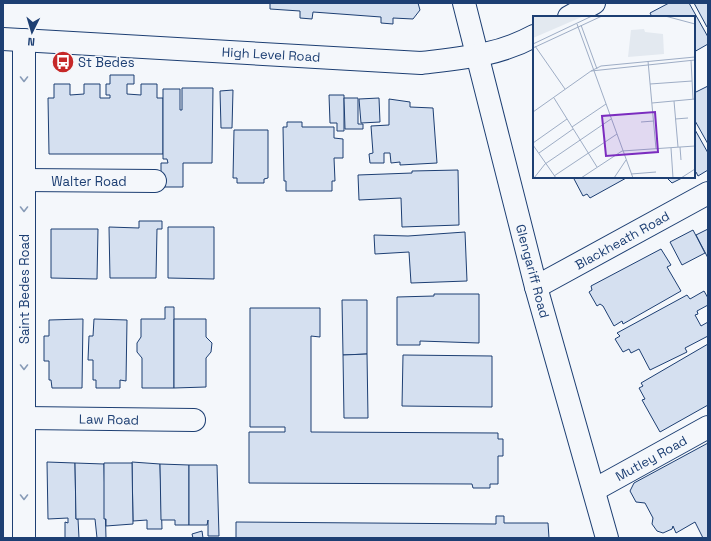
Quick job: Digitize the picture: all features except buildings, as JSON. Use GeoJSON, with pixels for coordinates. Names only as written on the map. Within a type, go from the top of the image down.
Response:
{"type":"FeatureCollection","features":[{"type":"Feature","properties":{"kind":"street","name":"Glengariff Road"},"geometry":{"type":"LineString","coordinates":[[464,3],[536,287],[607,538]]}},
{"type":"Feature","properties":{"kind":"street"},"geometry":{"type":"LineString","coordinates":[[570,16],[594,3]]}},
{"type":"Feature","properties":{"kind":"street","name":"High Level Road"},"geometry":{"type":"LineString","coordinates":[[3,39],[421,63],[478,56],[515,46],[533,37]]}},
{"type":"Feature","properties":{"kind":"street","name":"Saint Bedes Road"},"geometry":{"type":"LineString","coordinates":[[24,40],[24,538]]}},
{"type":"Feature","properties":{"kind":"street","name":"Walter Road"},"geometry":{"type":"LineString","coordinates":[[24,180],[155,181]]}},
{"type":"Feature","properties":{"kind":"street","name":"Blackheath Road"},"geometry":{"type":"LineString","coordinates":[[536,287],[708,193]]}},
{"type":"Feature","properties":{"kind":"street","name":"Law Road"},"geometry":{"type":"LineString","coordinates":[[24,418],[194,420]]}},
{"type":"Feature","properties":{"kind":"street","name":"Mutley Road"},"geometry":{"type":"LineString","coordinates":[[594,490],[708,427]]}},
{"type":"Feature","properties":{"kind":"place","name":"St Bedes"},"geometry":{"type":"Point","coordinates":[63,62]}}]}
